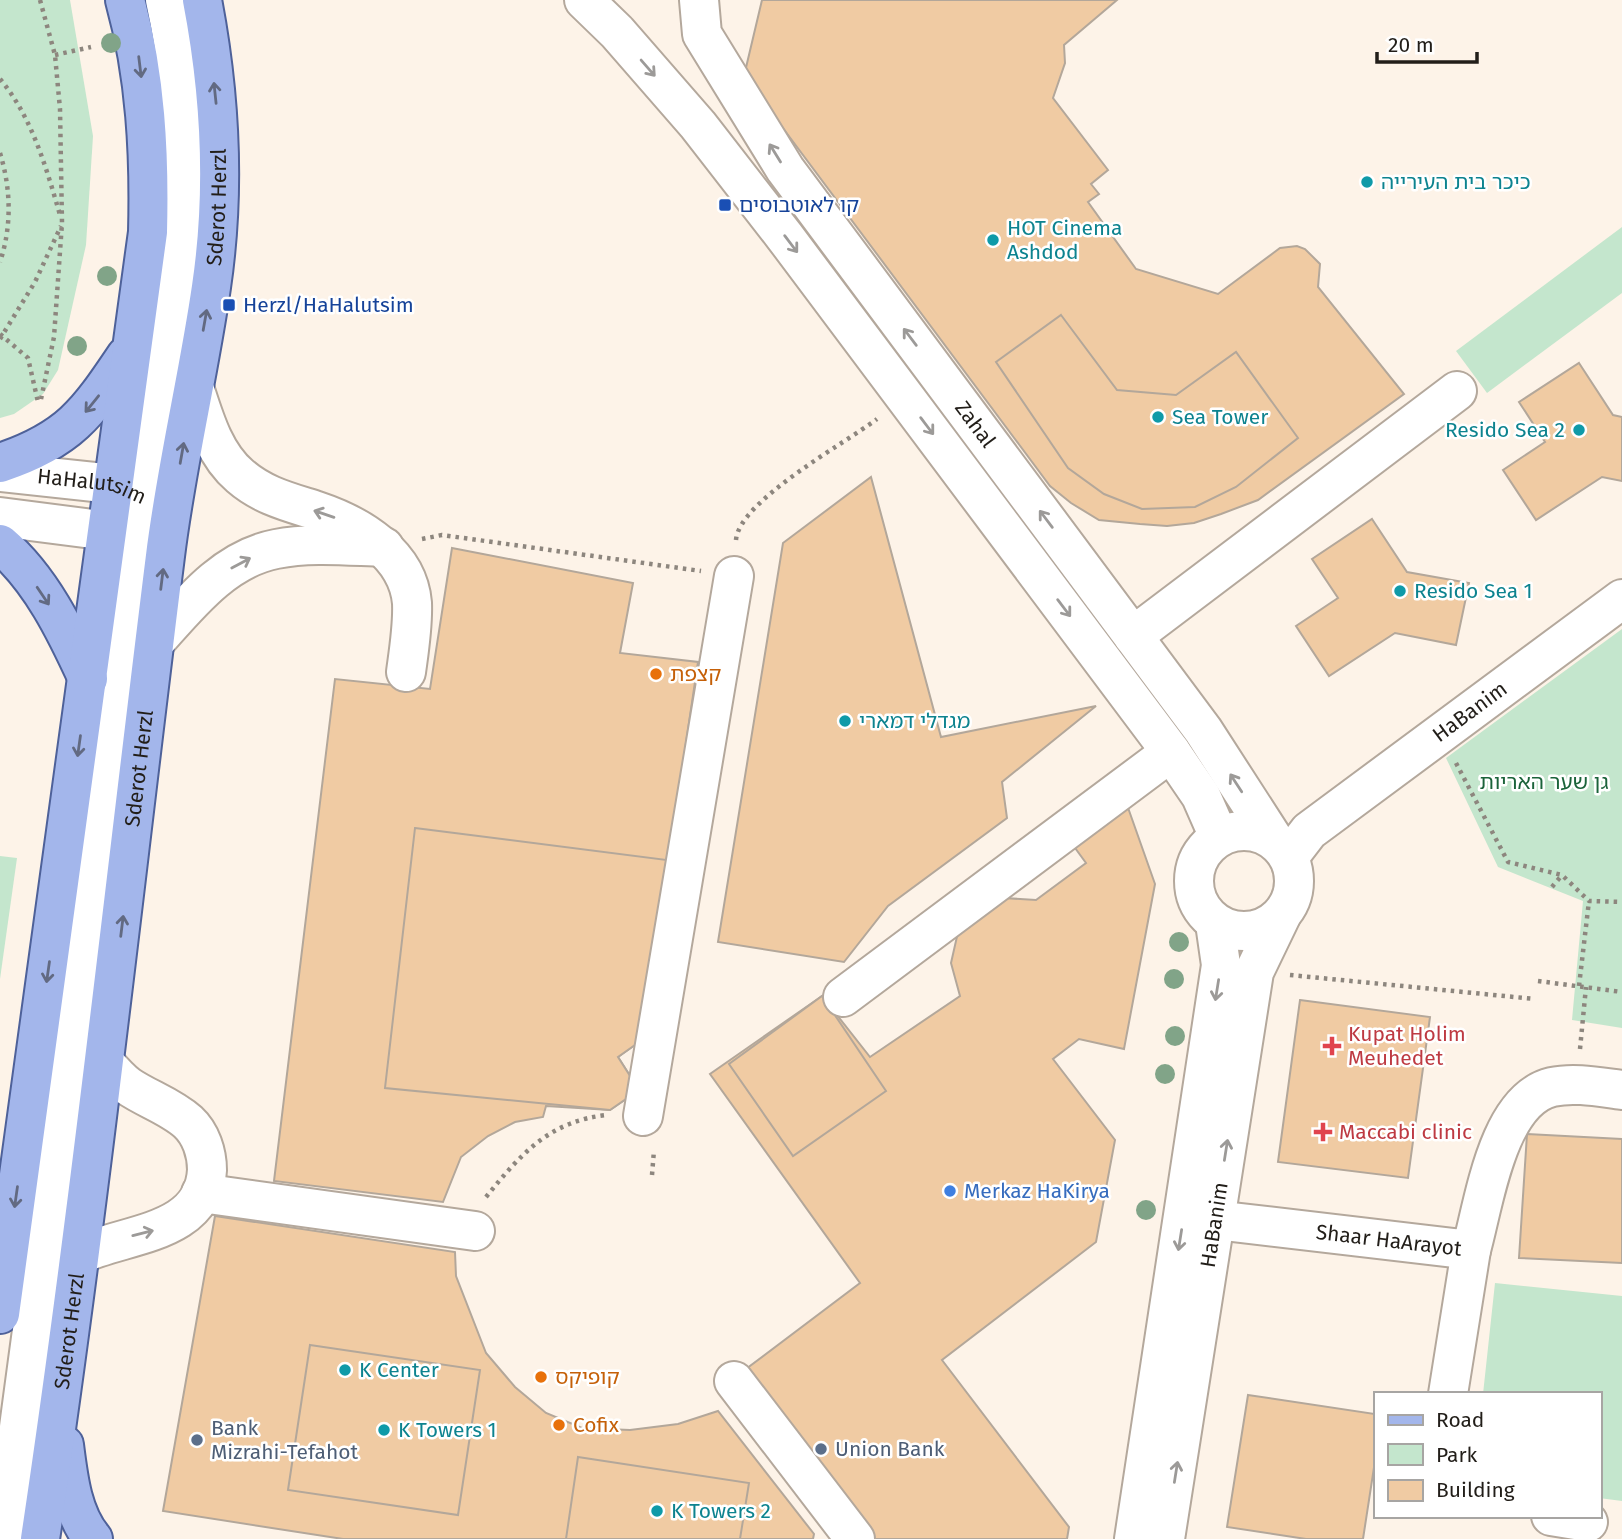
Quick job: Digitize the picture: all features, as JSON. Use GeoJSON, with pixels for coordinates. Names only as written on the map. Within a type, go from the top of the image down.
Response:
{"type":"FeatureCollection","features":[{"type":"Feature","properties":{"kind":"main road","name":"Sderot Herzl"},"geometry":{"type":"LineString","coordinates":[[40,1539],[114,994],[155,642],[135,513],[131,348],[148,232],[149,159],[139,60],[125,0]]}},
{"type":"Feature","properties":{"kind":"main road","name":"Sderot Herzl"},"geometry":{"type":"LineString","coordinates":[[0,1314],[88,678],[135,513],[194,387],[211,286],[218,201],[216,109],[202,0]]}},
{"type":"Feature","properties":{"kind":"main road"},"geometry":{"type":"LineString","coordinates":[[0,463],[38,449],[72,428],[94,404],[131,348]]}},
{"type":"Feature","properties":{"kind":"main road"},"geometry":{"type":"LineString","coordinates":[[0,544],[23,568],[43,595],[66,632],[88,678]]}},
{"type":"Feature","properties":{"kind":"main road"},"geometry":{"type":"LineString","coordinates":[[59,1412],[69,1483],[80,1516],[93,1539]]}},
{"type":"Feature","properties":{"kind":"street"},"geometry":{"type":"LineString","coordinates":[[4,1539],[135,513],[177,294],[185,155],[180,87],[165,0]]}},
{"type":"Feature","properties":{"kind":"street","name":"Zahal"},"geometry":{"type":"LineString","coordinates":[[584,0],[620,16],[714,146],[1171,752],[1200,796],[1219,837]]}},
{"type":"Feature","properties":{"kind":"street","name":"Zahal"},"geometry":{"type":"LineString","coordinates":[[699,0],[702,34],[785,169],[1203,730],[1282,848]]}},
{"type":"Feature","properties":{"kind":"street"},"geometry":{"type":"LineString","coordinates":[[194,387],[216,445],[238,475],[277,500],[335,517],[384,547],[404,576],[411,600],[406,672]]}},
{"type":"Feature","properties":{"kind":"street"},"geometry":{"type":"LineString","coordinates":[[1133,636],[1457,391]]}},
{"type":"Feature","properties":{"kind":"street","name":"HaHalutsim"},"geometry":{"type":"LineString","coordinates":[[0,472],[135,513]]}},
{"type":"Feature","properties":{"kind":"street","name":"HaHalutsim"},"geometry":{"type":"LineString","coordinates":[[0,517],[135,513]]}},
{"type":"Feature","properties":{"kind":"street"},"geometry":{"type":"LineString","coordinates":[[155,642],[217,577],[265,551],[305,546],[384,547]]}},
{"type":"Feature","properties":{"kind":"street"},"geometry":{"type":"LineString","coordinates":[[643,1116],[734,576]]}},
{"type":"Feature","properties":{"kind":"street","name":"HaBanim"},"geometry":{"type":"LineString","coordinates":[[1282,848],[1309,831],[1440,731],[1622,599]]}},
{"type":"Feature","properties":{"kind":"street"},"geometry":{"type":"LineString","coordinates":[[843,998],[1171,752]]}},
{"type":"Feature","properties":{"kind":"street"},"geometry":{"type":"LineString","coordinates":[[1247,831],[1282,848],[1293,869],[1293,894],[1281,916],[1263,927],[1242,932],[1215,923],[1197,900],[1194,879],[1199,858],[1219,837],[1247,831]]}},
{"type":"Feature","properties":{"kind":"street","name":"HaBanim"},"geometry":{"type":"LineString","coordinates":[[1165,1539],[1254,972],[1281,916]]}},
{"type":"Feature","properties":{"kind":"street","name":"HaBanim"},"geometry":{"type":"LineString","coordinates":[[1134,1539],[1221,965],[1215,923]]}},
{"type":"Feature","properties":{"kind":"street"},"geometry":{"type":"LineString","coordinates":[[37,1290],[114,994]]}},
{"type":"Feature","properties":{"kind":"street"},"geometry":{"type":"LineString","coordinates":[[79,1255],[100,1245],[168,1227],[186,1216],[206,1180],[207,1159],[196,1132],[171,1111],[128,1086],[105,1063]]}},
{"type":"Feature","properties":{"kind":"street","name":"Shaar HaArayot"},"geometry":{"type":"LineString","coordinates":[[1215,1220],[1471,1250],[1503,1134],[1527,1100],[1538,1092],[1553,1087],[1576,1085],[1622,1090]]}},
{"type":"Feature","properties":{"kind":"street"},"geometry":{"type":"LineString","coordinates":[[201,1193],[475,1231]]}},
{"type":"Feature","properties":{"kind":"street"},"geometry":{"type":"LineString","coordinates":[[1448,1392],[1471,1250]]}},
{"type":"Feature","properties":{"kind":"street"},"geometry":{"type":"LineString","coordinates":[[734,1381],[855,1539]]}},
{"type":"Feature","properties":{"kind":"path"},"geometry":{"type":"LineString","coordinates":[[0,79],[19,106],[33,134],[62,223],[36,282],[1,336],[28,358],[39,409],[54,337],[62,223],[61,109],[55,55],[40,0]]}},
{"type":"Feature","properties":{"kind":"path"},"geometry":{"type":"LineString","coordinates":[[55,55],[91,47]]}},
{"type":"Feature","properties":{"kind":"path"},"geometry":{"type":"LineString","coordinates":[[0,153],[9,200],[8,230],[0,262]]}},
{"type":"Feature","properties":{"kind":"path"},"geometry":{"type":"LineString","coordinates":[[384,547],[442,535],[734,576],[737,527],[765,497],[875,420],[903,394]]}},
{"type":"Feature","properties":{"kind":"path"},"geometry":{"type":"LineString","coordinates":[[1440,731],[1508,862],[1562,875],[1589,901],[1622,902]]}},
{"type":"Feature","properties":{"kind":"path"},"geometry":{"type":"LineString","coordinates":[[1552,887],[1562,875]]}},
{"type":"Feature","properties":{"kind":"path"},"geometry":{"type":"LineString","coordinates":[[1579,986],[1589,901]]}},
{"type":"Feature","properties":{"kind":"path"},"geometry":{"type":"LineString","coordinates":[[1254,972],[1535,999]]}},
{"type":"Feature","properties":{"kind":"path"},"geometry":{"type":"LineString","coordinates":[[1538,981],[1622,992]]}},
{"type":"Feature","properties":{"kind":"path"},"geometry":{"type":"LineString","coordinates":[[1576,1085],[1587,987]]}},
{"type":"Feature","properties":{"kind":"path"},"geometry":{"type":"LineString","coordinates":[[475,1231],[483,1200],[537,1141],[580,1118],[615,1114],[643,1116]]}},
{"type":"Feature","properties":{"kind":"green space"},"geometry":{"type":"Polygon","coordinates":[[[0,0],[70,0],[93,136],[86,245],[58,370],[43,394],[14,414],[0,418],[0,0]]]}},
{"type":"Feature","properties":{"kind":"green space"},"geometry":{"type":"Polygon","coordinates":[[[1622,227],[1622,293],[1487,393],[1456,351],[1622,227]]]}},
{"type":"Feature","properties":{"kind":"green space","name":"גן שער האריות"},"geometry":{"type":"Polygon","coordinates":[[[1622,629],[1622,1028],[1572,1020],[1583,901],[1498,867],[1446,758],[1622,629]]]}},
{"type":"Feature","properties":{"kind":"green space"},"geometry":{"type":"Polygon","coordinates":[[[0,856],[17,858],[0,979],[0,856]]]}},
{"type":"Feature","properties":{"kind":"green space"},"geometry":{"type":"Polygon","coordinates":[[[1495,1283],[1622,1296],[1622,1501],[1601,1498],[1601,1392],[1483,1392],[1495,1283]]]}},
{"type":"Feature","properties":{"kind":"building"},"geometry":{"type":"Polygon","coordinates":[[[762,0],[1117,0],[1064,45],[1065,63],[1053,98],[1108,170],[1091,184],[1099,194],[1088,202],[1136,269],[1218,294],[1280,248],[1297,246],[1305,249],[1320,264],[1318,287],[1404,394],[1258,500],[1194,523],[1167,526],[1099,520],[1071,503],[1050,486],[744,76],[762,0]]]}},
{"type":"Feature","properties":{"kind":"building","name":"Sea Tower"},"geometry":{"type":"Polygon","coordinates":[[[1061,315],[1117,390],[1176,395],[1236,352],[1298,438],[1236,487],[1195,507],[1142,509],[1104,494],[1068,468],[996,362],[1061,315]]]}},
{"type":"Feature","properties":{"kind":"building","name":"Resido Sea 2"},"geometry":{"type":"Polygon","coordinates":[[[1579,363],[1613,415],[1622,417],[1622,481],[1602,477],[1536,520],[1503,470],[1545,442],[1519,402],[1579,363]]]}},
{"type":"Feature","properties":{"kind":"building","name":"מגדלי דמארי"},"geometry":{"type":"Polygon","coordinates":[[[871,477],[941,737],[1096,706],[1002,782],[1007,818],[888,906],[844,962],[718,942],[783,543],[871,477]]]}},
{"type":"Feature","properties":{"kind":"building","name":"Resido Sea 1"},"geometry":{"type":"Polygon","coordinates":[[[1372,519],[1407,572],[1469,583],[1456,645],[1395,633],[1329,676],[1296,626],[1338,598],[1312,559],[1372,519]]]}},
{"type":"Feature","properties":{"kind":"building"},"geometry":{"type":"Polygon","coordinates":[[[452,548],[633,583],[620,653],[698,662],[642,1040],[618,1057],[639,1090],[610,1110],[546,1106],[543,1117],[515,1122],[488,1136],[461,1157],[443,1202],[274,1181],[335,679],[430,689],[452,548]]]}},
{"type":"Feature","properties":{"kind":"building","name":"Merkaz HaKirya"},"geometry":{"type":"Polygon","coordinates":[[[1126,802],[1155,884],[1124,1049],[1079,1039],[1053,1059],[1115,1140],[1096,1242],[942,1360],[1069,1527],[1067,1539],[875,1539],[746,1369],[860,1283],[710,1074],[822,996],[870,1057],[960,996],[951,963],[958,932],[1004,898],[1036,900],[1086,863],[1070,841],[1126,802]]]}},
{"type":"Feature","properties":{"kind":"building"},"geometry":{"type":"Polygon","coordinates":[[[415,828],[667,860],[642,1040],[618,1057],[639,1090],[610,1110],[385,1088],[415,828]]]}},
{"type":"Feature","properties":{"kind":"building"},"geometry":{"type":"Polygon","coordinates":[[[822,996],[886,1091],[793,1156],[729,1064],[822,996]]]}},
{"type":"Feature","properties":{"kind":"building"},"geometry":{"type":"Polygon","coordinates":[[[1300,1000],[1430,1017],[1408,1178],[1278,1162],[1300,1000]]]}},
{"type":"Feature","properties":{"kind":"building"},"geometry":{"type":"Polygon","coordinates":[[[1527,1134],[1622,1139],[1622,1263],[1519,1258],[1527,1134]]]}},
{"type":"Feature","properties":{"kind":"building","name":"K Center"},"geometry":{"type":"Polygon","coordinates":[[[215,1216],[455,1252],[456,1276],[486,1353],[515,1387],[546,1413],[582,1428],[630,1430],[678,1424],[718,1411],[814,1534],[813,1539],[343,1539],[163,1511],[215,1216]]]}},
{"type":"Feature","properties":{"kind":"building","name":"K Towers 1"},"geometry":{"type":"Polygon","coordinates":[[[310,1345],[480,1370],[458,1515],[288,1490],[310,1345]]]}},
{"type":"Feature","properties":{"kind":"building"},"geometry":{"type":"Polygon","coordinates":[[[1248,1395],[1374,1414],[1374,1468],[1363,1539],[1306,1539],[1227,1527],[1248,1395]]]}},
{"type":"Feature","properties":{"kind":"building","name":"K Towers 2"},"geometry":{"type":"Polygon","coordinates":[[[578,1457],[749,1483],[740,1539],[566,1539],[578,1457]]]}},
{"type":"Feature","properties":{"kind":"place","name":"כיכר בית העירייה"},"geometry":{"type":"Point","coordinates":[1367,182]}},
{"type":"Feature","properties":{"kind":"place","name":"קו לאוטבוסים"},"geometry":{"type":"Point","coordinates":[725,205]}},
{"type":"Feature","properties":{"kind":"place","name":"HOT Cinema Ashdod"},"geometry":{"type":"Point","coordinates":[993,240]}},
{"type":"Feature","properties":{"kind":"place","name":"Herzl/HaHalutsim"},"geometry":{"type":"Point","coordinates":[229,305]}},
{"type":"Feature","properties":{"kind":"place","name":"Sea Tower"},"geometry":{"type":"Point","coordinates":[1158,417]}},
{"type":"Feature","properties":{"kind":"place","name":"Resido Sea 2"},"geometry":{"type":"Point","coordinates":[1579,430]}},
{"type":"Feature","properties":{"kind":"place","name":"Resido Sea 1"},"geometry":{"type":"Point","coordinates":[1400,591]}},
{"type":"Feature","properties":{"kind":"place","name":"קצפת"},"geometry":{"type":"Point","coordinates":[656,674]}},
{"type":"Feature","properties":{"kind":"place","name":"מגדלי דמארי"},"geometry":{"type":"Point","coordinates":[845,721]}},
{"type":"Feature","properties":{"kind":"place","name":"Kupat Holim Meuhedet"},"geometry":{"type":"Point","coordinates":[1332,1046]}},
{"type":"Feature","properties":{"kind":"place","name":"Maccabi clinic"},"geometry":{"type":"Point","coordinates":[1323,1132]}},
{"type":"Feature","properties":{"kind":"place","name":"Merkaz HaKirya"},"geometry":{"type":"Point","coordinates":[950,1191]}},
{"type":"Feature","properties":{"kind":"place","name":"K Center"},"geometry":{"type":"Point","coordinates":[345,1370]}},
{"type":"Feature","properties":{"kind":"place","name":"קופיקס"},"geometry":{"type":"Point","coordinates":[541,1377]}},
{"type":"Feature","properties":{"kind":"place","name":"Cofix"},"geometry":{"type":"Point","coordinates":[559,1425]}},
{"type":"Feature","properties":{"kind":"place","name":"K Towers 1"},"geometry":{"type":"Point","coordinates":[384,1430]}},
{"type":"Feature","properties":{"kind":"place","name":"Bank Mizrahi-Tefahot"},"geometry":{"type":"Point","coordinates":[197,1440]}},
{"type":"Feature","properties":{"kind":"place","name":"Union Bank"},"geometry":{"type":"Point","coordinates":[821,1449]}},
{"type":"Feature","properties":{"kind":"place","name":"K Towers 2"},"geometry":{"type":"Point","coordinates":[657,1511]}}]}
